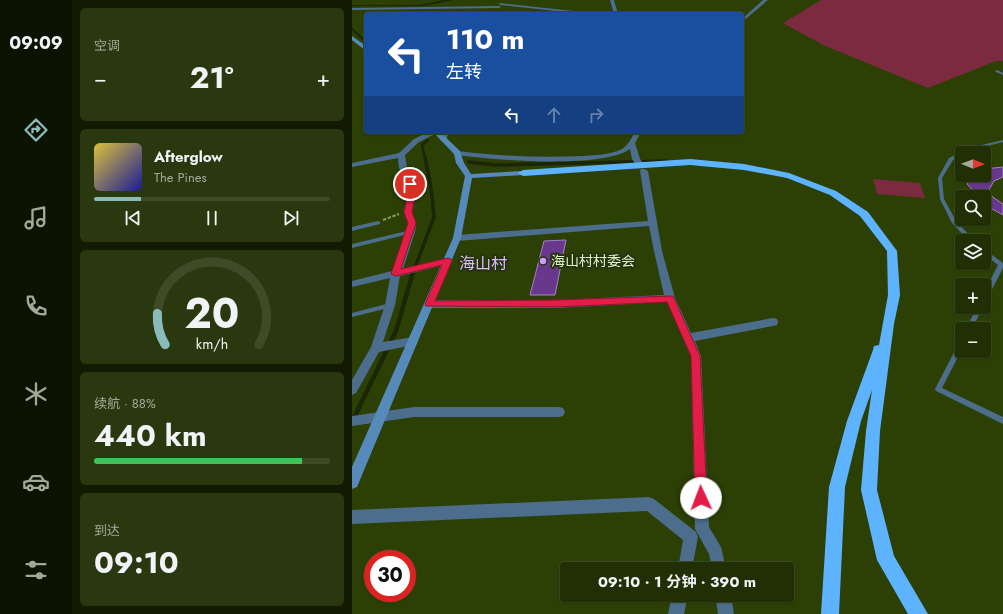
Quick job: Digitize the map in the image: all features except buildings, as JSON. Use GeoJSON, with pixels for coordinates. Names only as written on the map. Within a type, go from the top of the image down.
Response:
{"type":"FeatureCollection","features":[{"type":"Feature","properties":{"kind":"highway"},"geometry":{"type":"LineString","coordinates":[[523,172],[690,162],[744,167],[789,176],[833,193],[864,214],[892,251],[894,294],[888,324],[873,431],[869,490],[886,560],[919,614]]}},
{"type":"Feature","properties":{"kind":"highway"},"geometry":{"type":"LineString","coordinates":[[830,614],[837,487],[854,421],[888,324]]}},
{"type":"Feature","properties":{"kind":"street"},"geometry":{"type":"LineString","coordinates":[[612,0],[615,12]]}},
{"type":"Feature","properties":{"kind":"street"},"geometry":{"type":"LineString","coordinates":[[744,19],[766,0]]}},
{"type":"Feature","properties":{"kind":"street"},"geometry":{"type":"LineString","coordinates":[[352,9],[500,5]]}},
{"type":"Feature","properties":{"kind":"street"},"geometry":{"type":"LineString","coordinates":[[352,38],[364,47]]}},
{"type":"Feature","properties":{"kind":"street"},"geometry":{"type":"LineString","coordinates":[[352,166],[401,155],[411,142],[429,134]]}},
{"type":"Feature","properties":{"kind":"street"},"geometry":{"type":"LineString","coordinates":[[458,153],[492,158],[555,159],[605,156],[621,152],[632,144],[637,134]]}},
{"type":"Feature","properties":{"kind":"street"},"geometry":{"type":"LineString","coordinates":[[352,482],[378,418],[430,304],[456,238],[468,176],[460,163],[458,153],[445,136]]}},
{"type":"Feature","properties":{"kind":"street"},"geometry":{"type":"LineString","coordinates":[[632,144],[640,164],[658,252],[670,298],[696,356],[697,533],[687,562]]}},
{"type":"Feature","properties":{"kind":"street"},"geometry":{"type":"LineString","coordinates":[[352,390],[378,347],[390,305],[396,274],[411,232],[412,223],[408,212],[412,195],[410,184],[403,168],[401,155]]}},
{"type":"Feature","properties":{"kind":"street"},"geometry":{"type":"LineString","coordinates":[[468,176],[523,172]]}},
{"type":"Feature","properties":{"kind":"street"},"geometry":{"type":"LineString","coordinates":[[456,238],[653,223]]}},
{"type":"Feature","properties":{"kind":"street"},"geometry":{"type":"LineString","coordinates":[[352,284],[448,261]]}},
{"type":"Feature","properties":{"kind":"street"},"geometry":{"type":"LineString","coordinates":[[430,304],[556,304],[670,298]]}},
{"type":"Feature","properties":{"kind":"street"},"geometry":{"type":"LineString","coordinates":[[688,338],[773,322]]}},
{"type":"Feature","properties":{"kind":"street"},"geometry":{"type":"LineString","coordinates":[[378,347],[413,341]]}},
{"type":"Feature","properties":{"kind":"street"},"geometry":{"type":"LineString","coordinates":[[358,420],[414,412],[559,412]]}},
{"type":"Feature","properties":{"kind":"street"},"geometry":{"type":"LineString","coordinates":[[352,517],[649,504],[697,533],[716,552],[718,562]]}},
{"type":"Feature","properties":{"kind":"street"},"geometry":{"type":"LineString","coordinates":[[676,614],[679,602]]}},
{"type":"Feature","properties":{"kind":"street"},"geometry":{"type":"LineString","coordinates":[[724,602],[726,614]]}},
{"type":"Feature","properties":{"kind":"lane"},"geometry":{"type":"LineString","coordinates":[[500,5],[540,12]]}},
{"type":"Feature","properties":{"kind":"lane"},"geometry":{"type":"LineString","coordinates":[[500,5],[572,12]]}},
{"type":"Feature","properties":{"kind":"lane"},"geometry":{"type":"LineString","coordinates":[[997,71],[1003,74]]}},
{"type":"Feature","properties":{"kind":"lane"},"geometry":{"type":"LineString","coordinates":[[982,146],[1003,141]]}},
{"type":"Feature","properties":{"kind":"lane"},"geometry":{"type":"LineString","coordinates":[[955,157],[951,159],[940,178],[942,199],[954,222],[965,234]]}},
{"type":"Feature","properties":{"kind":"lane"},"geometry":{"type":"LineString","coordinates":[[352,229],[378,223]]}},
{"type":"Feature","properties":{"kind":"lane"},"geometry":{"type":"LineString","coordinates":[[352,246],[411,232]]}},
{"type":"Feature","properties":{"kind":"lane"},"geometry":{"type":"LineString","coordinates":[[991,257],[1002,266],[991,286]]}},
{"type":"Feature","properties":{"kind":"lane"},"geometry":{"type":"LineString","coordinates":[[352,316],[390,305]]}},
{"type":"Feature","properties":{"kind":"lane"},"geometry":{"type":"LineString","coordinates":[[955,356],[938,389],[1003,422]]}},
{"type":"Feature","properties":{"kind":"path"},"geometry":{"type":"LineString","coordinates":[[378,223],[392,216],[408,212]]}},
{"type":"Feature","properties":{"kind":"shaded area"},"geometry":{"type":"Polygon","coordinates":[[[443,0],[453,0],[423,6],[352,6],[420,5],[443,0]]]}},
{"type":"Feature","properties":{"kind":"shaded area"},"geometry":{"type":"Polygon","coordinates":[[[821,0],[1003,0],[1003,61],[996,61],[928,88],[823,45],[783,23],[821,0]]]}},
{"type":"Feature","properties":{"kind":"shaded area"},"geometry":{"type":"Polygon","coordinates":[[[873,179],[920,183],[925,198],[877,194],[873,179]]]}},
{"type":"Feature","properties":{"kind":"waterway"},"geometry":{"type":"LineString","coordinates":[[352,29],[364,40]]}},
{"type":"Feature","properties":{"kind":"waterway"},"geometry":{"type":"LineString","coordinates":[[425,158],[422,145],[428,140]]}},
{"type":"Feature","properties":{"kind":"waterway"},"geometry":{"type":"LineString","coordinates":[[413,273],[434,217],[431,188],[425,157]]}},
{"type":"Feature","properties":{"kind":"waterway"},"geometry":{"type":"LineString","coordinates":[[469,162],[495,165],[666,161]]}},
{"type":"Feature","properties":{"kind":"waterway"},"geometry":{"type":"LineString","coordinates":[[352,422],[396,331],[413,272]]}},
{"type":"Feature","properties":{"kind":"place","name":"海山村村委会"},"geometry":{"type":"Point","coordinates":[543,261]}},
{"type":"Feature","properties":{"kind":"district","name":"海山村"},"geometry":{"type":"Point","coordinates":[483,263]}},
{"type":"Feature","properties":{"kind":"route"},"geometry":{"type":"LineString","coordinates":[[410,184],[412,195],[408,212],[412,223],[411,232],[396,274],[448,261],[430,304],[556,304],[670,298],[696,356],[701,498]]}}]}
